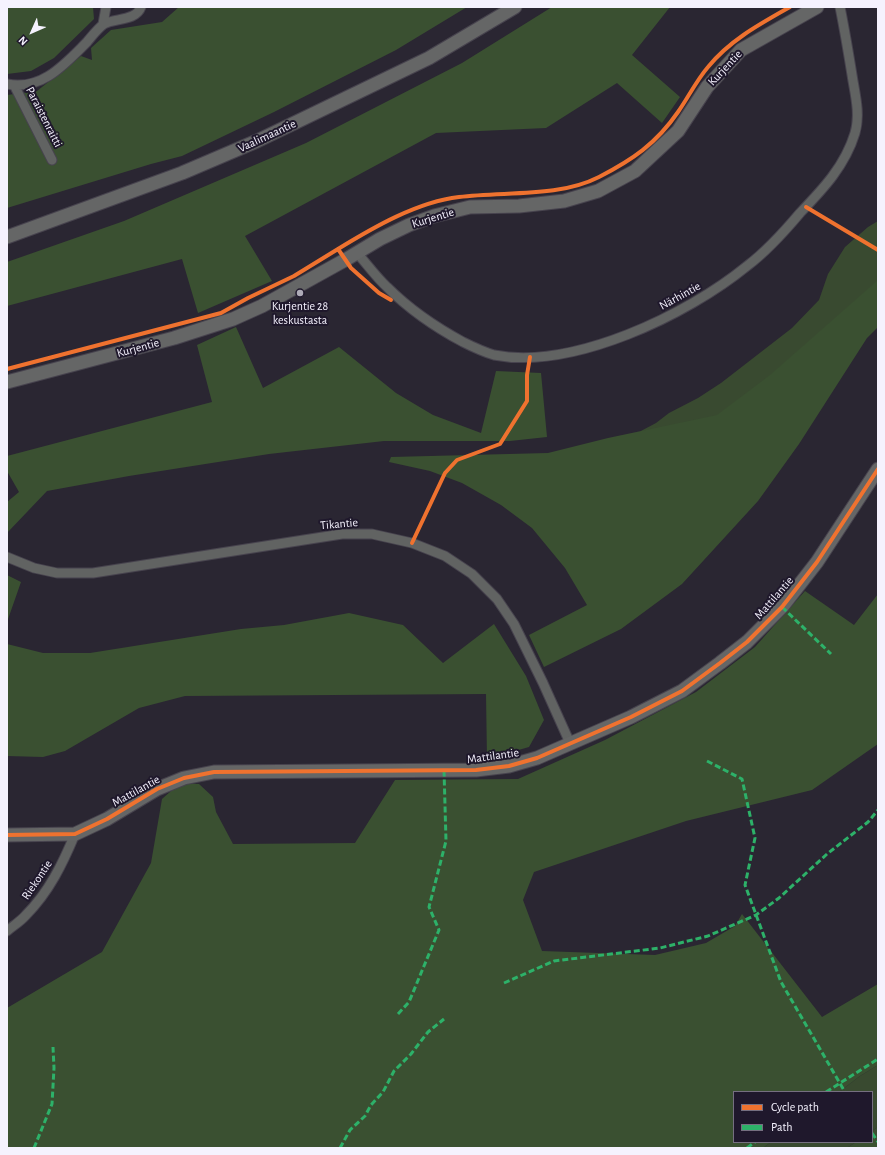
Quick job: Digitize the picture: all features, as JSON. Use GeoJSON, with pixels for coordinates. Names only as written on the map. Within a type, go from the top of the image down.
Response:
{"type":"FeatureCollection","features":[{"type":"Feature","properties":{"kind":"street"},"geometry":{"type":"LineString","coordinates":[[103,24],[106,7]]}},
{"type":"Feature","properties":{"kind":"street"},"geometry":{"type":"LineString","coordinates":[[10,85],[34,83],[54,74],[103,24],[133,16],[140,11],[141,7]]}},
{"type":"Feature","properties":{"kind":"street","name":"Vaalimaantie"},"geometry":{"type":"LineString","coordinates":[[7,237],[182,173],[257,142],[429,58],[515,7]]}},
{"type":"Feature","properties":{"kind":"street","name":"Kurjentie"},"geometry":{"type":"LineString","coordinates":[[7,382],[174,338],[233,319],[262,306],[358,253],[380,239],[434,216],[470,207],[519,206],[564,201],[598,191],[634,171],[678,131],[707,87],[741,50],[817,7]]}},
{"type":"Feature","properties":{"kind":"street","name":"Närhintie"},"geometry":{"type":"LineString","coordinates":[[358,253],[385,286],[412,309],[447,333],[473,347],[493,354],[518,357],[551,355],[589,348],[635,332],[678,312],[715,290],[747,266],[777,239],[838,170],[848,151],[855,132],[858,111],[840,7]]}},
{"type":"Feature","properties":{"kind":"street","name":"Paraistenraitti"},"geometry":{"type":"LineString","coordinates":[[10,85],[52,160]]}},
{"type":"Feature","properties":{"kind":"street","name":"Mattilantie"},"geometry":{"type":"LineString","coordinates":[[7,835],[75,834],[107,819],[157,789],[184,778],[214,772],[476,770],[509,766],[537,758],[631,717],[682,691],[747,642],[782,607],[817,562],[878,469]]}},
{"type":"Feature","properties":{"kind":"street","name":"Tikantie"},"geometry":{"type":"LineString","coordinates":[[7,556],[34,568],[57,573],[93,572],[342,534],[372,534],[412,543],[445,556],[472,574],[497,599],[514,624],[543,682],[570,743]]}},
{"type":"Feature","properties":{"kind":"street","name":"Riekontie"},"geometry":{"type":"LineString","coordinates":[[7,930],[26,916],[48,889],[63,862],[75,834]]}},
{"type":"Feature","properties":{"kind":"green space"},"geometry":{"type":"Polygon","coordinates":[[[7,7],[93,7],[94,19],[54,58],[31,71],[7,74],[7,7]]]}},
{"type":"Feature","properties":{"kind":"green space"},"geometry":{"type":"Polygon","coordinates":[[[179,7],[467,7],[396,50],[274,112],[182,156],[7,208],[7,95],[37,91],[81,56],[92,60],[91,48],[111,30],[162,22],[179,7]]]}},
{"type":"Feature","properties":{"kind":"green space"},"geometry":{"type":"Polygon","coordinates":[[[552,7],[670,7],[632,55],[680,97],[662,123],[617,83],[546,128],[436,133],[245,236],[272,281],[198,313],[182,259],[7,306],[7,262],[124,221],[306,143],[462,63],[552,7]]]}},
{"type":"Feature","properties":{"kind":"green space"},"geometry":{"type":"Polygon","coordinates":[[[878,221],[878,318],[780,407],[639,432],[721,383],[792,328],[819,300],[828,274],[845,247],[868,227],[878,221]]]}},
{"type":"Feature","properties":{"kind":"green space"},"geometry":{"type":"Polygon","coordinates":[[[878,280],[878,327],[867,338],[799,444],[758,501],[682,584],[621,629],[544,667],[529,635],[587,605],[565,568],[532,528],[501,505],[462,483],[430,471],[389,462],[391,457],[548,453],[608,438],[717,415],[770,375],[878,280]]]}},
{"type":"Feature","properties":{"kind":"green space"},"geometry":{"type":"Polygon","coordinates":[[[236,327],[263,388],[339,347],[396,393],[433,415],[481,433],[496,371],[541,373],[547,437],[510,441],[384,441],[269,454],[129,476],[47,491],[7,533],[7,502],[19,492],[7,471],[7,456],[212,402],[197,345],[236,327]]]}},
{"type":"Feature","properties":{"kind":"green space"},"geometry":{"type":"Polygon","coordinates":[[[7,575],[21,582],[7,622],[7,575]]]}},
{"type":"Feature","properties":{"kind":"green space"},"geometry":{"type":"Polygon","coordinates":[[[805,591],[854,625],[878,594],[878,744],[812,790],[686,821],[534,872],[523,900],[542,951],[655,955],[706,943],[735,926],[742,914],[822,1017],[878,984],[878,1065],[840,1091],[733,1091],[733,1143],[770,1143],[763,1148],[7,1148],[7,1008],[102,952],[151,863],[162,799],[180,783],[199,784],[213,797],[216,812],[233,844],[355,843],[395,780],[518,779],[605,740],[696,692],[755,647],[805,591]]]}},
{"type":"Feature","properties":{"kind":"green space"},"geometry":{"type":"Polygon","coordinates":[[[349,613],[403,625],[443,663],[494,624],[526,676],[544,720],[529,747],[487,759],[486,694],[185,696],[139,708],[65,751],[43,757],[7,756],[7,644],[43,653],[90,653],[241,629],[284,625],[349,613]]]}},
{"type":"Feature","properties":{"kind":"green space"},"geometry":{"type":"Polygon","coordinates":[[[878,1065],[878,1127],[873,1130],[873,1091],[840,1091],[878,1065]]]}},
{"type":"Feature","properties":{"kind":"green space"},"geometry":{"type":"Polygon","coordinates":[[[878,1127],[878,1148],[847,1148],[854,1143],[873,1143],[873,1130],[878,1127]]]}},
{"type":"Feature","properties":{"kind":"green space"},"geometry":{"type":"Polygon","coordinates":[[[770,1143],[854,1143],[847,1148],[763,1148],[770,1143]]]}},
{"type":"Feature","properties":{"kind":"marked path"},"geometry":{"type":"LineString","coordinates":[[782,607],[831,654]]}},
{"type":"Feature","properties":{"kind":"marked path"},"geometry":{"type":"LineString","coordinates":[[707,761],[742,779],[755,838],[745,885],[781,982],[844,1091]]}},
{"type":"Feature","properties":{"kind":"marked path"},"geometry":{"type":"LineString","coordinates":[[398,1014],[409,1002],[439,930],[429,907],[446,841],[444,770]]}},
{"type":"Feature","properties":{"kind":"marked path"},"geometry":{"type":"LineString","coordinates":[[504,983],[554,961],[660,948],[708,936],[756,915],[779,898],[827,854],[868,822],[878,810]]}},
{"type":"Feature","properties":{"kind":"marked path"},"geometry":{"type":"LineString","coordinates":[[340,1148],[350,1130],[365,1116],[371,1105],[383,1092],[394,1071],[411,1054],[428,1032],[444,1019]]}},
{"type":"Feature","properties":{"kind":"marked path"},"geometry":{"type":"LineString","coordinates":[[34,1148],[52,1104],[54,1068],[53,1047]]}},
{"type":"Feature","properties":{"kind":"marked path"},"geometry":{"type":"LineString","coordinates":[[828,1091],[878,1059]]}},
{"type":"Feature","properties":{"kind":"marked path"},"geometry":{"type":"LineString","coordinates":[[873,1134],[878,1142]]}},
{"type":"Feature","properties":{"kind":"marked path"},"geometry":{"type":"LineString","coordinates":[[747,1148],[754,1143]]}},
{"type":"Feature","properties":{"kind":"cycle path"},"geometry":{"type":"LineString","coordinates":[[391,300],[379,293],[351,268],[338,249],[381,224],[427,204],[476,195],[530,193],[566,188],[583,184],[611,171],[643,150],[661,133],[678,112],[704,72],[717,57],[746,33],[790,7]]}},
{"type":"Feature","properties":{"kind":"cycle path"},"geometry":{"type":"LineString","coordinates":[[806,207],[878,250]]}},
{"type":"Feature","properties":{"kind":"cycle path"},"geometry":{"type":"LineString","coordinates":[[7,369],[221,313],[294,276],[338,249]]}},
{"type":"Feature","properties":{"kind":"cycle path"},"geometry":{"type":"LineString","coordinates":[[412,543],[445,473],[457,460],[500,444],[527,401],[527,375],[530,357]]}},
{"type":"Feature","properties":{"kind":"cycle path"},"geometry":{"type":"LineString","coordinates":[[7,835],[75,834],[107,819],[157,789],[184,778],[214,772],[476,770],[509,766],[537,758],[631,717],[682,691],[747,642],[782,607],[817,562],[878,469]]}},
{"type":"Feature","properties":{"kind":"place","name":"Kurjentie 28 keskustasta"},"geometry":{"type":"Point","coordinates":[300,293]}}]}
